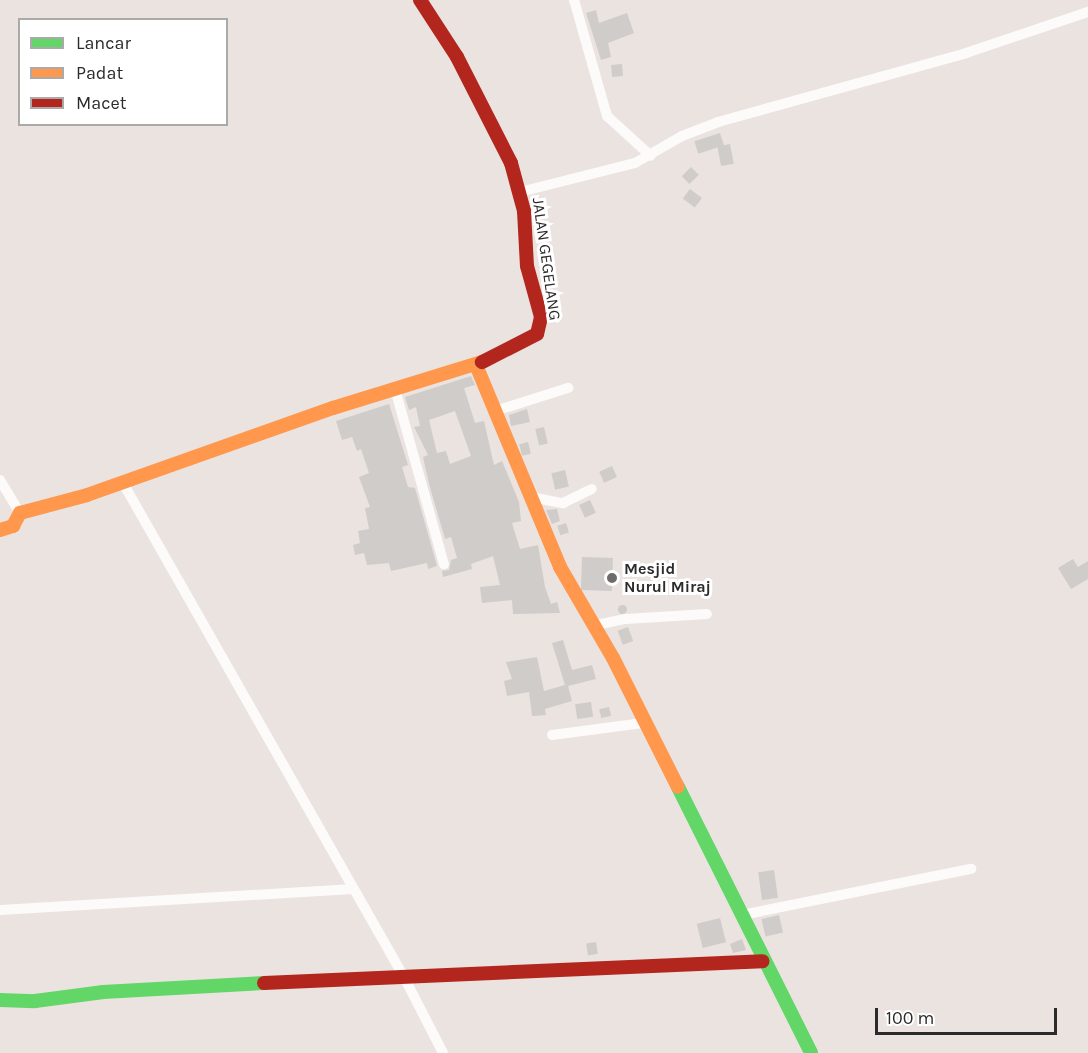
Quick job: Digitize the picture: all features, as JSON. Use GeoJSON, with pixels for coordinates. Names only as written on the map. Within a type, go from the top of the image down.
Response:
{"type":"FeatureCollection","features":[{"type":"Feature","properties":{"kind":"street","name":"JALAN GEGELANG"},"geometry":{"type":"LineString","coordinates":[[20,513],[123,483],[395,389],[476,365],[531,339],[541,325],[527,266],[520,192],[503,146],[457,57],[420,0]]}},
{"type":"Feature","properties":{"kind":"street"},"geometry":{"type":"LineString","coordinates":[[574,0],[607,116],[651,156]]}},
{"type":"Feature","properties":{"kind":"street"},"geometry":{"type":"LineString","coordinates":[[520,192],[651,156],[681,136],[718,122],[966,53],[1088,12]]}},
{"type":"Feature","properties":{"kind":"street"},"geometry":{"type":"LineString","coordinates":[[476,365],[560,567],[592,626],[613,658],[643,723],[811,1053]]}},
{"type":"Feature","properties":{"kind":"street"},"geometry":{"type":"LineString","coordinates":[[495,411],[568,388]]}},
{"type":"Feature","properties":{"kind":"street"},"geometry":{"type":"LineString","coordinates":[[395,389],[444,564]]}},
{"type":"Feature","properties":{"kind":"street"},"geometry":{"type":"LineString","coordinates":[[0,480],[20,513],[13,526],[0,530]]}},
{"type":"Feature","properties":{"kind":"street"},"geometry":{"type":"LineString","coordinates":[[123,483],[404,977],[443,1053]]}},
{"type":"Feature","properties":{"kind":"street"},"geometry":{"type":"LineString","coordinates":[[531,497],[563,503],[592,489]]}},
{"type":"Feature","properties":{"kind":"street"},"geometry":{"type":"LineString","coordinates":[[592,626],[626,619],[707,614]]}},
{"type":"Feature","properties":{"kind":"street"},"geometry":{"type":"LineString","coordinates":[[552,735],[643,723]]}},
{"type":"Feature","properties":{"kind":"street"},"geometry":{"type":"LineString","coordinates":[[742,915],[971,869]]}},
{"type":"Feature","properties":{"kind":"street"},"geometry":{"type":"LineString","coordinates":[[0,910],[353,889]]}},
{"type":"Feature","properties":{"kind":"street"},"geometry":{"type":"LineString","coordinates":[[0,1000],[35,1001],[104,992],[763,960]]}},
{"type":"Feature","properties":{"kind":"building"},"geometry":{"type":"Polygon","coordinates":[[[596,10],[599,23],[627,13],[634,33],[608,43],[611,57],[601,60],[586,13],[596,10]]]}},
{"type":"Feature","properties":{"kind":"building"},"geometry":{"type":"Polygon","coordinates":[[[622,64],[623,76],[612,77],[611,65],[622,64]]]}},
{"type":"Feature","properties":{"kind":"building"},"geometry":{"type":"Polygon","coordinates":[[[720,133],[724,145],[698,154],[694,141],[720,133]]]}},
{"type":"Feature","properties":{"kind":"building"},"geometry":{"type":"Polygon","coordinates":[[[730,144],[734,164],[721,166],[717,146],[730,144]]]}},
{"type":"Feature","properties":{"kind":"building"},"geometry":{"type":"Polygon","coordinates":[[[691,167],[699,175],[690,184],[682,176],[691,167]]]}},
{"type":"Feature","properties":{"kind":"building"},"geometry":{"type":"Polygon","coordinates":[[[690,189],[702,198],[695,208],[683,199],[690,189]]]}},
{"type":"Feature","properties":{"kind":"building"},"geometry":{"type":"Polygon","coordinates":[[[471,376],[475,385],[464,388],[475,423],[484,421],[494,465],[502,461],[519,502],[521,521],[512,523],[520,549],[538,545],[545,587],[551,604],[557,602],[560,613],[513,614],[512,600],[482,603],[480,587],[500,585],[493,556],[471,564],[472,569],[443,577],[442,571],[449,570],[451,560],[457,558],[451,537],[445,539],[429,484],[423,457],[428,455],[414,427],[420,426],[416,407],[409,410],[405,397],[471,376]],[[455,411],[429,420],[437,453],[446,451],[450,464],[471,456],[455,411]]]}},
{"type":"Feature","properties":{"kind":"building"},"geometry":{"type":"Polygon","coordinates":[[[389,404],[408,465],[402,467],[408,487],[415,488],[437,566],[428,569],[427,563],[391,571],[389,563],[367,565],[364,553],[355,555],[353,545],[360,543],[358,531],[369,529],[365,508],[370,507],[359,477],[369,473],[361,449],[357,451],[352,437],[342,440],[336,421],[389,404]]]}},
{"type":"Feature","properties":{"kind":"building"},"geometry":{"type":"Polygon","coordinates":[[[527,409],[530,422],[511,426],[509,415],[527,409]]]}},
{"type":"Feature","properties":{"kind":"building"},"geometry":{"type":"Polygon","coordinates":[[[544,427],[548,444],[539,446],[535,429],[544,427]]]}},
{"type":"Feature","properties":{"kind":"building"},"geometry":{"type":"Polygon","coordinates":[[[528,442],[531,454],[522,456],[519,444],[528,442]]]}},
{"type":"Feature","properties":{"kind":"building"},"geometry":{"type":"Polygon","coordinates":[[[612,466],[617,477],[604,483],[599,472],[612,466]]]}},
{"type":"Feature","properties":{"kind":"building"},"geometry":{"type":"Polygon","coordinates":[[[565,470],[569,487],[555,490],[551,473],[565,470]]]}},
{"type":"Feature","properties":{"kind":"building"},"geometry":{"type":"Polygon","coordinates":[[[590,500],[596,513],[585,518],[579,505],[590,500]]]}},
{"type":"Feature","properties":{"kind":"building"},"geometry":{"type":"Polygon","coordinates":[[[557,509],[560,521],[552,524],[546,510],[557,509]]]}},
{"type":"Feature","properties":{"kind":"building"},"geometry":{"type":"Polygon","coordinates":[[[566,523],[569,533],[560,535],[557,526],[566,523]]]}},
{"type":"Feature","properties":{"kind":"building"},"geometry":{"type":"Polygon","coordinates":[[[582,557],[613,558],[612,591],[581,590],[582,557]]]}},
{"type":"Feature","properties":{"kind":"building"},"geometry":{"type":"Polygon","coordinates":[[[1073,559],[1078,567],[1088,561],[1088,579],[1071,589],[1058,568],[1073,559]]]}},
{"type":"Feature","properties":{"kind":"building"},"geometry":{"type":"Polygon","coordinates":[[[622,604],[627,609],[622,614],[617,609],[622,604]]]}},
{"type":"Feature","properties":{"kind":"building"},"geometry":{"type":"Polygon","coordinates":[[[628,627],[633,641],[623,645],[618,631],[628,627]]]}},
{"type":"Feature","properties":{"kind":"building"},"geometry":{"type":"Polygon","coordinates":[[[563,640],[572,670],[592,665],[596,679],[568,686],[572,701],[545,709],[546,715],[532,716],[529,692],[507,696],[504,681],[512,679],[506,662],[537,657],[544,691],[565,685],[552,643],[563,640]]]}},
{"type":"Feature","properties":{"kind":"building"},"geometry":{"type":"Polygon","coordinates":[[[591,702],[593,717],[577,719],[575,704],[591,702]]]}},
{"type":"Feature","properties":{"kind":"building"},"geometry":{"type":"Polygon","coordinates":[[[609,707],[611,716],[601,718],[599,709],[609,707]]]}},
{"type":"Feature","properties":{"kind":"building"},"geometry":{"type":"Polygon","coordinates":[[[774,870],[778,898],[762,900],[758,872],[774,870]]]}},
{"type":"Feature","properties":{"kind":"building"},"geometry":{"type":"Polygon","coordinates":[[[779,915],[783,933],[766,937],[761,919],[779,915]]]}},
{"type":"Feature","properties":{"kind":"building"},"geometry":{"type":"Polygon","coordinates":[[[720,918],[726,942],[703,948],[697,924],[720,918]]]}},
{"type":"Feature","properties":{"kind":"building"},"geometry":{"type":"Polygon","coordinates":[[[742,939],[746,950],[733,953],[730,944],[742,939]]]}},
{"type":"Feature","properties":{"kind":"building"},"geometry":{"type":"Polygon","coordinates":[[[596,942],[598,954],[588,955],[586,944],[596,942]]]}},
{"type":"Feature","properties":{"kind":"traffic: fast"},"geometry":{"type":"LineString","coordinates":[[678,787],[811,1053]]}},
{"type":"Feature","properties":{"kind":"traffic: fast"},"geometry":{"type":"LineString","coordinates":[[0,1000],[35,1001],[103,992],[264,983]]}},
{"type":"Feature","properties":{"kind":"traffic: slow"},"geometry":{"type":"LineString","coordinates":[[0,530],[13,526],[20,513],[87,495],[333,408],[482,362]]}},
{"type":"Feature","properties":{"kind":"traffic: slow"},"geometry":{"type":"LineString","coordinates":[[476,365],[560,567],[613,658],[678,787]]}},
{"type":"Feature","properties":{"kind":"traffic: jam"},"geometry":{"type":"LineString","coordinates":[[420,0],[457,57],[511,163],[524,211],[527,266],[541,317],[537,334],[482,362]]}},
{"type":"Feature","properties":{"kind":"traffic: jam"},"geometry":{"type":"LineString","coordinates":[[264,983],[763,961]]}},
{"type":"Feature","properties":{"kind":"place","name":"Mesjid Nurul Miraj"},"geometry":{"type":"Point","coordinates":[612,578]}}]}
